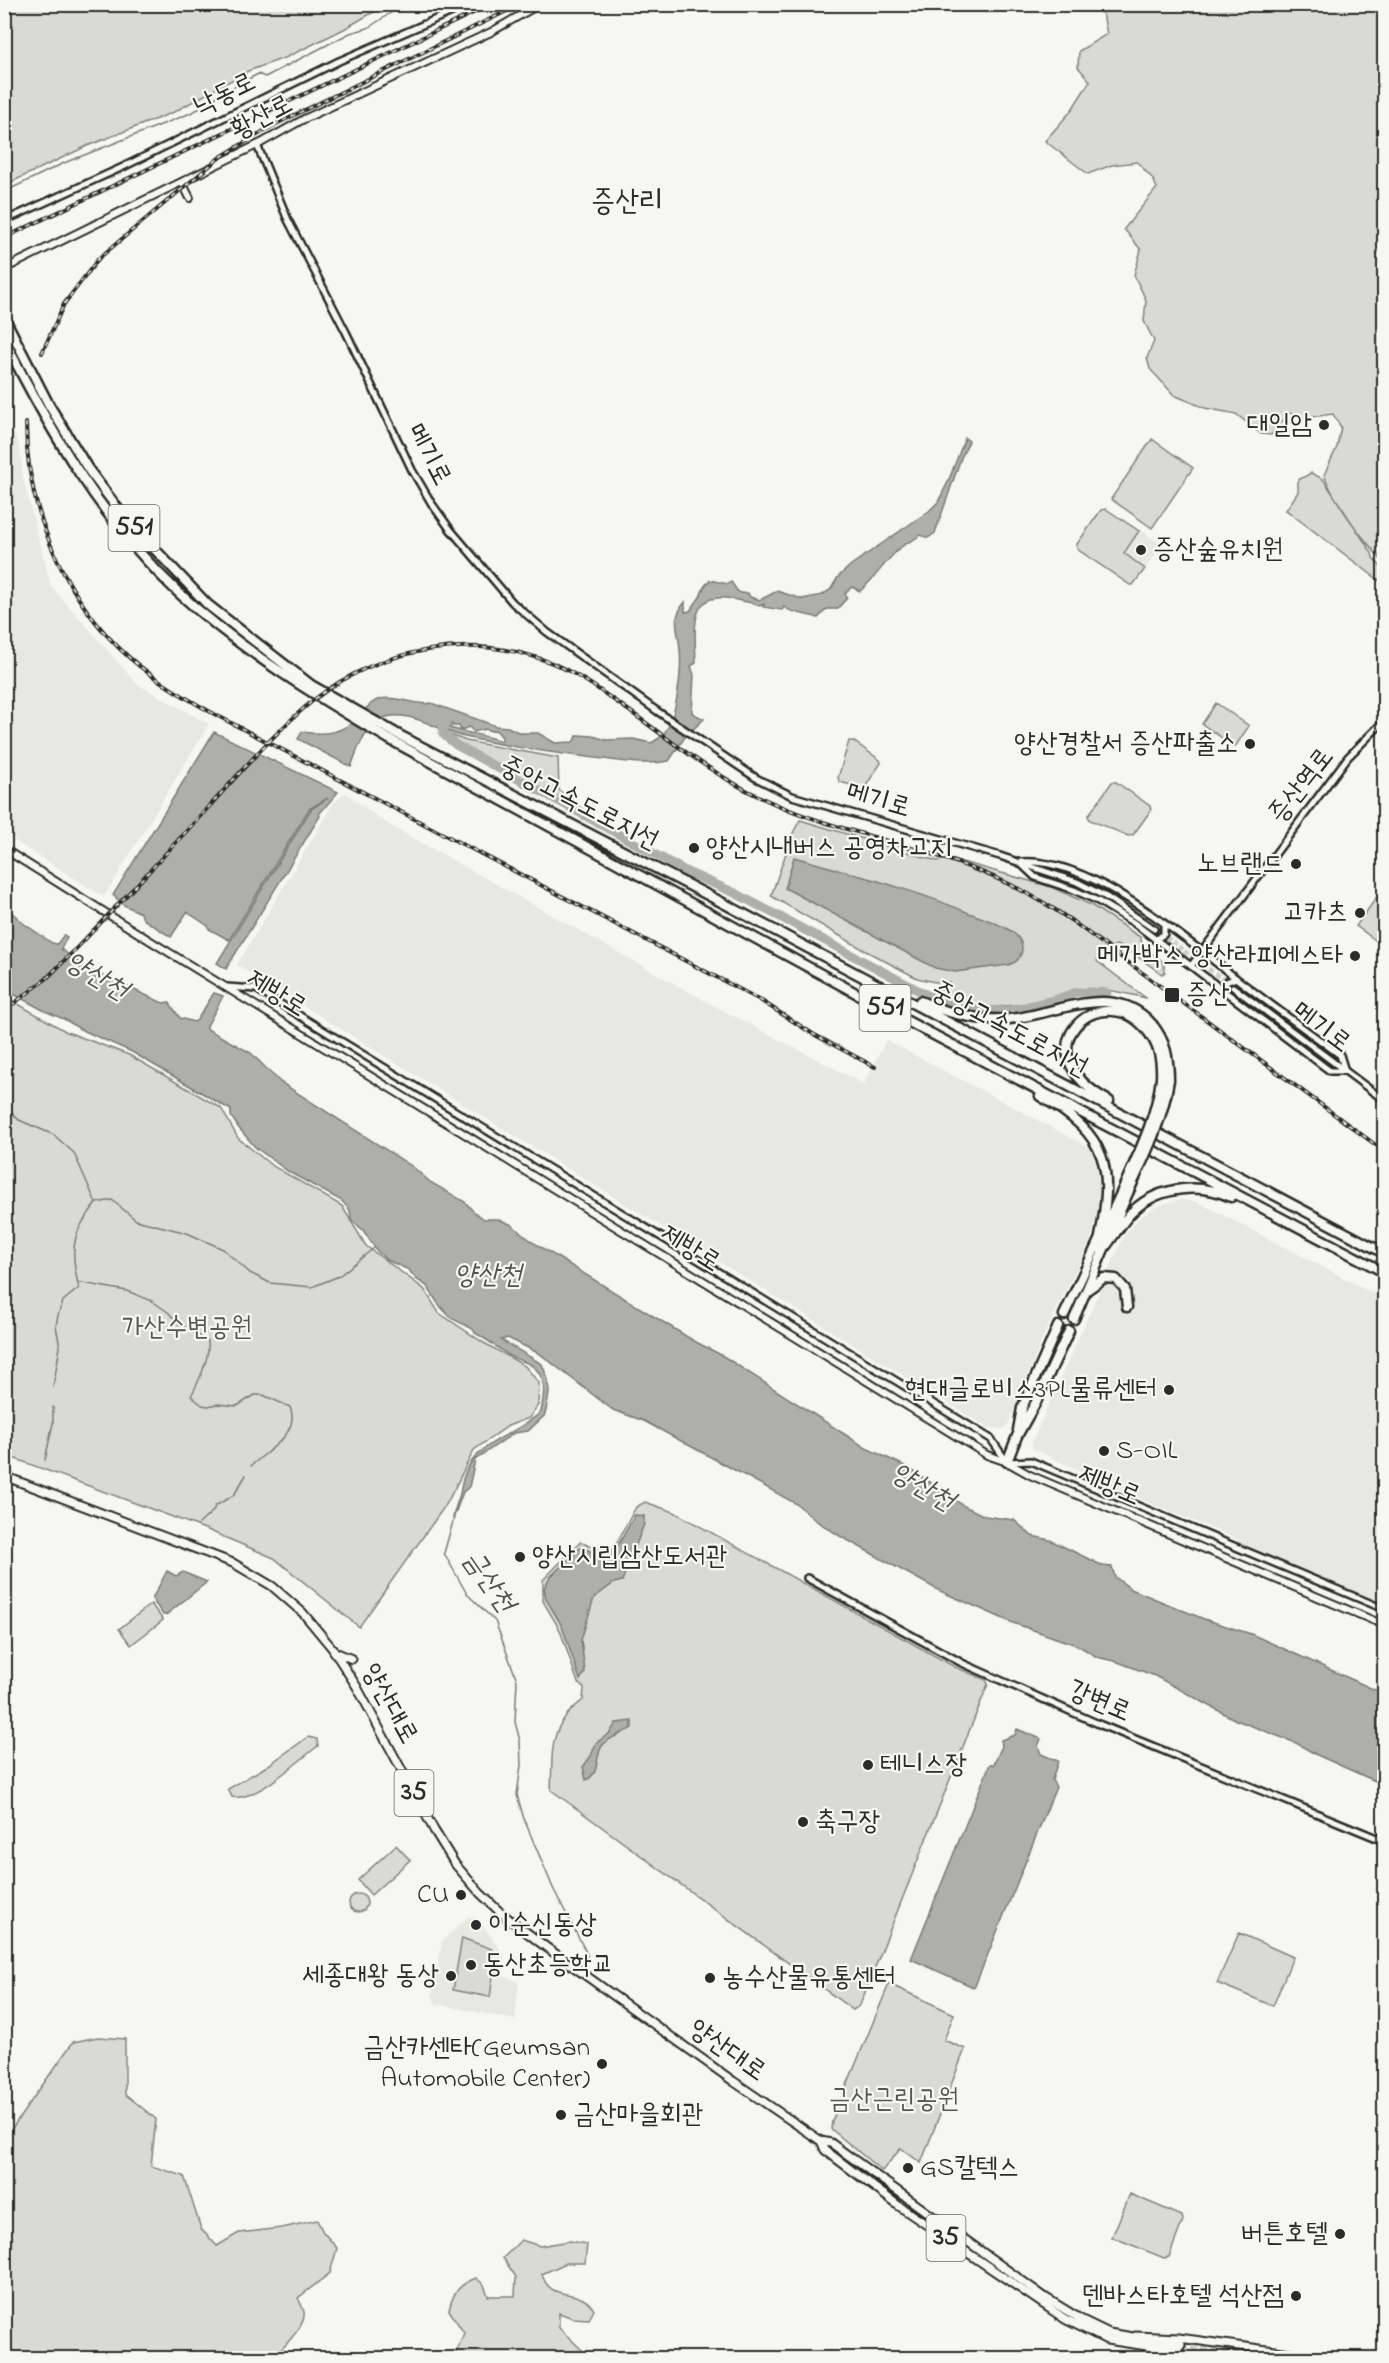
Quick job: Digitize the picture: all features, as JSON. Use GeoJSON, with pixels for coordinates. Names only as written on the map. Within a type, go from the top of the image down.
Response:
{"type":"FeatureCollection","features":[{"type":"Feature","properties":{"kind":"highway","name":"중앙고속도로지선"},"geometry":{"type":"LineString","coordinates":[[4,316],[49,405],[88,469],[124,517],[208,604],[309,688],[725,904],[1384,1253]]}},
{"type":"Feature","properties":{"kind":"highway","name":"중앙고속도로지선"},"geometry":{"type":"LineString","coordinates":[[4,339],[50,429],[120,530],[180,593],[240,643],[389,739],[960,1049],[1384,1274]]}},
{"type":"Feature","properties":{"kind":"highway"},"geometry":{"type":"LineString","coordinates":[[725,904],[743,908],[915,999],[964,1017],[1011,1019],[1089,1002],[1107,1002],[1125,1006],[1142,1015],[1158,1032],[1167,1053],[1159,1121],[1101,1246],[1064,1315]]}},
{"type":"Feature","properties":{"kind":"highway"},"geometry":{"type":"LineString","coordinates":[[1165,1079],[1157,1046],[1139,1022],[1127,1014],[1113,1011],[1094,1014],[1081,1020],[1072,1031],[1067,1050],[1069,1063],[1084,1084],[1101,1096],[1197,1148],[1205,1157]]}},
{"type":"Feature","properties":{"kind":"highway"},"geometry":{"type":"LineString","coordinates":[[960,1049],[969,1058],[1070,1115],[1090,1137],[1103,1160],[1108,1183],[1101,1246],[1074,1319]]}},
{"type":"Feature","properties":{"kind":"highway"},"geometry":{"type":"LineString","coordinates":[[1101,1246],[1134,1210],[1154,1197],[1179,1189],[1201,1188],[1221,1192],[1244,1202],[1384,1274]]}},
{"type":"Feature","properties":{"kind":"highway"},"geometry":{"type":"LineString","coordinates":[[1085,1293],[1104,1278],[1116,1279],[1125,1289],[1127,1307]]}},
{"type":"Feature","properties":{"kind":"highway"},"geometry":{"type":"LineString","coordinates":[[1017,1436],[1022,1408],[1058,1326]]}},
{"type":"Feature","properties":{"kind":"highway"},"geometry":{"type":"LineString","coordinates":[[1006,1462],[1069,1331]]}},
{"type":"Feature","properties":{"kind":"main road","name":"황산로"},"geometry":{"type":"LineString","coordinates":[[4,269],[257,145],[304,119],[491,32],[540,4]]}},
{"type":"Feature","properties":{"kind":"main road"},"geometry":{"type":"LineString","coordinates":[[182,182],[190,198]]}},
{"type":"Feature","properties":{"kind":"main road","name":"제방로"},"geometry":{"type":"LineString","coordinates":[[4,849],[224,987],[987,1455],[1384,1625]]}},
{"type":"Feature","properties":{"kind":"main road","name":"양산대로"},"geometry":{"type":"LineString","coordinates":[[4,1476],[233,1563],[255,1574],[280,1593],[314,1625],[332,1648],[357,1687],[434,1830],[455,1864],[480,1893],[527,1933],[733,2081],[821,2141],[831,2143],[1046,2298],[1109,2333],[1180,2348],[1141,2346],[1107,2340],[1065,2319],[899,2206],[825,2150],[821,2141]]}},
{"type":"Feature","properties":{"kind":"main road"},"geometry":{"type":"LineString","coordinates":[[332,1648],[337,1654],[352,1659]]}},
{"type":"Feature","properties":{"kind":"main road"},"geometry":{"type":"LineString","coordinates":[[1123,2336],[1179,2338],[1328,2358]]}},
{"type":"Feature","properties":{"kind":"main road"},"geometry":{"type":"LineString","coordinates":[[1141,2346],[1172,2358]]}},
{"type":"Feature","properties":{"kind":"street","name":"낙동로"},"geometry":{"type":"LineString","coordinates":[[4,221],[123,167],[339,61],[452,12],[463,4]]}},
{"type":"Feature","properties":{"kind":"street","name":"메기로"},"geometry":{"type":"LineString","coordinates":[[257,145],[288,220],[346,332],[412,470],[432,504],[476,562],[513,603],[547,632],[756,778],[792,796],[1019,862],[1077,882],[1108,898],[1154,929]]}},
{"type":"Feature","properties":{"kind":"street","name":"증산역로"},"geometry":{"type":"LineString","coordinates":[[1191,966],[1348,757],[1384,721]]}},
{"type":"Feature","properties":{"kind":"street"},"geometry":{"type":"LineString","coordinates":[[1036,860],[1082,875],[1133,902],[1340,1055],[1345,1071],[1330,1071],[1134,923],[1098,901],[1035,877],[1019,862],[1036,860]]}},
{"type":"Feature","properties":{"kind":"street"},"geometry":{"type":"LineString","coordinates":[[1155,940],[1164,934],[1164,924]]}},
{"type":"Feature","properties":{"kind":"street"},"geometry":{"type":"LineString","coordinates":[[1224,992],[1226,982],[1236,978]]}},
{"type":"Feature","properties":{"kind":"street"},"geometry":{"type":"LineString","coordinates":[[224,987],[256,989],[991,1439],[1006,1462],[1031,1461],[1384,1609]]}},
{"type":"Feature","properties":{"kind":"street","name":"메기로"},"geometry":{"type":"LineString","coordinates":[[1233,987],[1384,1100]]}},
{"type":"Feature","properties":{"kind":"street","name":"강변로"},"geometry":{"type":"LineString","coordinates":[[807,1578],[962,1663],[1101,1725],[1384,1841]]}},
{"type":"Feature","properties":{"kind":"shaded area"},"geometry":{"type":"Polygon","coordinates":[[[5,419],[19,444],[23,479],[51,586],[137,684],[209,724],[104,897],[5,835],[5,419]]]}},
{"type":"Feature","properties":{"kind":"shaded area"},"geometry":{"type":"Polygon","coordinates":[[[1140,530],[1162,545],[1146,568],[1125,553],[1140,530]]]}},
{"type":"Feature","properties":{"kind":"shaded area"},"geometry":{"type":"Polygon","coordinates":[[[345,793],[388,824],[707,1002],[864,1084],[886,1040],[1092,1149],[1098,1168],[1100,1206],[1090,1242],[1046,1330],[1008,1425],[1003,1429],[987,1427],[237,965],[333,804],[345,793]]]}},
{"type":"Feature","properties":{"kind":"shaded area"},"geometry":{"type":"Polygon","coordinates":[[[1180,1199],[1198,1202],[1384,1299],[1384,1615],[1232,1550],[1238,1539],[1147,1502],[1033,1449],[1031,1444],[1125,1234],[1138,1219],[1155,1207],[1180,1199]]]}},
{"type":"Feature","properties":{"kind":"shaded area","name":"동산초등학교"},"geometry":{"type":"Polygon","coordinates":[[[468,1917],[478,1918],[504,1955],[503,1976],[519,1982],[515,2020],[436,2004],[432,1996],[442,1941],[468,1917]]]}},
{"type":"Feature","properties":{"kind":"green space"},"geometry":{"type":"Polygon","coordinates":[[[4,5],[386,5],[287,57],[248,71],[174,112],[87,146],[5,185],[4,5]]]}},
{"type":"Feature","properties":{"kind":"green space"},"geometry":{"type":"Polygon","coordinates":[[[1088,5],[1384,5],[1384,563],[1343,510],[1324,475],[1337,447],[1341,427],[1333,414],[1304,418],[1289,413],[1271,435],[1261,434],[1236,414],[1205,408],[1174,395],[1150,369],[1147,358],[1154,341],[1144,321],[1146,300],[1134,275],[1141,250],[1124,229],[1157,188],[1152,178],[1137,162],[1112,165],[1088,174],[1045,141],[1071,111],[1090,81],[1078,67],[1079,51],[1107,34],[1103,14],[1088,5]]]}},
{"type":"Feature","properties":{"kind":"green space"},"geometry":{"type":"Polygon","coordinates":[[[1152,439],[1193,468],[1152,528],[1111,499],[1152,439]]]}},
{"type":"Feature","properties":{"kind":"green space"},"geometry":{"type":"Polygon","coordinates":[[[1311,473],[1323,479],[1372,553],[1373,558],[1384,570],[1384,584],[1286,510],[1298,492],[1298,480],[1311,473]]]}},
{"type":"Feature","properties":{"kind":"green space"},"geometry":{"type":"Polygon","coordinates":[[[1106,509],[1139,531],[1124,553],[1145,569],[1133,585],[1077,549],[1077,544],[1101,510],[1106,509]]]}},
{"type":"Feature","properties":{"kind":"green space"},"geometry":{"type":"Polygon","coordinates":[[[1216,703],[1249,726],[1235,747],[1202,724],[1216,703]]]}},
{"type":"Feature","properties":{"kind":"green space"},"geometry":{"type":"Polygon","coordinates":[[[448,734],[466,741],[558,758],[559,790],[587,813],[456,743],[448,734]]]}},
{"type":"Feature","properties":{"kind":"green space"},"geometry":{"type":"Polygon","coordinates":[[[849,741],[853,741],[881,763],[862,788],[840,782],[838,778],[849,741]]]}},
{"type":"Feature","properties":{"kind":"green space"},"geometry":{"type":"Polygon","coordinates":[[[1112,782],[1116,782],[1150,806],[1151,810],[1133,835],[1128,836],[1090,820],[1088,816],[1112,782]]]}},
{"type":"Feature","properties":{"kind":"green space"},"geometry":{"type":"Polygon","coordinates":[[[800,820],[937,861],[952,859],[1051,887],[1091,905],[1140,937],[1144,949],[1161,960],[1165,972],[1162,974],[1134,954],[1116,945],[1105,950],[1097,961],[1146,998],[1091,988],[1073,990],[1031,1002],[989,1007],[961,1003],[931,993],[943,990],[949,982],[917,978],[771,896],[793,833],[800,820]]]}},
{"type":"Feature","properties":{"kind":"green space"},"geometry":{"type":"Polygon","coordinates":[[[1384,887],[1384,933],[1378,942],[1356,926],[1384,887]]]}},
{"type":"Feature","properties":{"kind":"green space","name":"가산수변공원"},"geometry":{"type":"Polygon","coordinates":[[[4,996],[67,1032],[129,1055],[221,1108],[238,1138],[271,1165],[342,1206],[366,1246],[424,1289],[439,1313],[484,1343],[525,1366],[539,1383],[538,1405],[529,1418],[508,1426],[474,1450],[447,1503],[359,1627],[274,1558],[205,1529],[5,1455],[4,996]]]}},
{"type":"Feature","properties":{"kind":"green space"},"geometry":{"type":"Polygon","coordinates":[[[645,1502],[674,1512],[955,1667],[986,1680],[988,1684],[860,2005],[853,2010],[551,1790],[554,1740],[563,1720],[583,1700],[584,1688],[578,1683],[560,1630],[543,1601],[543,1580],[580,1542],[611,1553],[636,1507],[645,1502]]]}},
{"type":"Feature","properties":{"kind":"green space"},"geometry":{"type":"Polygon","coordinates":[[[151,1604],[163,1620],[131,1645],[119,1629],[151,1604]]]}},
{"type":"Feature","properties":{"kind":"green space"},"geometry":{"type":"Polygon","coordinates":[[[308,1737],[317,1739],[318,1746],[288,1770],[252,1794],[232,1797],[228,1789],[267,1766],[308,1737]]]}},
{"type":"Feature","properties":{"kind":"green space"},"geometry":{"type":"Polygon","coordinates":[[[396,1845],[410,1860],[371,1895],[358,1880],[396,1845]]]}},
{"type":"Feature","properties":{"kind":"green space"},"geometry":{"type":"Polygon","coordinates":[[[358,1894],[364,1897],[367,1903],[364,1909],[358,1912],[352,1909],[349,1903],[352,1897],[358,1894]]]}},
{"type":"Feature","properties":{"kind":"green space"},"geometry":{"type":"Polygon","coordinates":[[[1239,1933],[1293,1957],[1273,2006],[1217,1983],[1239,1933]]]}},
{"type":"Feature","properties":{"kind":"green space"},"geometry":{"type":"Polygon","coordinates":[[[462,1938],[492,1949],[493,1976],[490,1997],[453,1990],[462,1938]]]}},
{"type":"Feature","properties":{"kind":"green space","name":"금산근린공원"},"geometry":{"type":"Polygon","coordinates":[[[889,1984],[954,2014],[944,2040],[965,2049],[921,2163],[901,2148],[882,2171],[831,2129],[832,2121],[889,1984]]]}},
{"type":"Feature","properties":{"kind":"green space"},"geometry":{"type":"Polygon","coordinates":[[[98,2037],[125,2039],[125,2094],[156,2119],[151,2166],[184,2176],[201,2229],[217,2246],[239,2233],[282,2228],[317,2220],[323,2232],[337,2248],[330,2273],[298,2298],[304,2318],[298,2330],[276,2358],[5,2358],[5,2138],[73,2042],[98,2037]]]}},
{"type":"Feature","properties":{"kind":"green space"},"geometry":{"type":"Polygon","coordinates":[[[1130,2194],[1182,2216],[1183,2220],[1169,2257],[1164,2258],[1112,2237],[1130,2194]]]}},
{"type":"Feature","properties":{"kind":"green space"},"geometry":{"type":"Polygon","coordinates":[[[521,2240],[540,2246],[570,2241],[587,2244],[585,2263],[566,2263],[542,2274],[552,2289],[581,2298],[594,2310],[589,2319],[573,2318],[559,2313],[559,2328],[583,2351],[587,2358],[454,2358],[464,2333],[449,2310],[452,2299],[461,2287],[476,2278],[484,2285],[488,2296],[515,2296],[516,2277],[503,2258],[521,2240]]]}},
{"type":"Feature","properties":{"kind":"water"},"geometry":{"type":"Polygon","coordinates":[[[965,438],[969,441],[935,533],[928,538],[921,535],[903,546],[860,591],[852,587],[845,593],[847,598],[837,609],[827,609],[818,618],[784,607],[782,610],[763,607],[764,604],[760,606],[721,598],[710,600],[702,605],[696,624],[696,663],[691,666],[694,675],[692,713],[704,719],[685,737],[669,761],[628,762],[511,746],[465,737],[406,716],[386,717],[373,725],[363,738],[351,767],[298,739],[302,732],[326,733],[346,727],[373,702],[387,698],[420,704],[431,703],[496,726],[508,727],[520,733],[538,733],[555,743],[573,742],[578,735],[606,740],[633,739],[651,743],[665,732],[676,704],[680,650],[676,626],[680,609],[685,602],[685,612],[690,611],[710,580],[728,584],[731,582],[739,592],[748,593],[750,597],[760,600],[777,591],[802,599],[822,595],[831,589],[838,577],[851,565],[929,511],[938,502],[965,438]],[[452,724],[450,728],[502,741],[502,737],[496,730],[485,729],[474,732],[469,727],[461,730],[459,726],[452,724]]]}},
{"type":"Feature","properties":{"kind":"water"},"geometry":{"type":"Polygon","coordinates":[[[214,732],[338,792],[319,814],[320,816],[226,969],[217,963],[311,809],[328,798],[309,809],[229,940],[209,929],[187,912],[171,937],[143,919],[141,913],[124,905],[113,895],[214,732]]]}},
{"type":"Feature","properties":{"kind":"water"},"geometry":{"type":"Polygon","coordinates":[[[794,857],[905,889],[996,923],[1011,931],[1021,942],[1021,955],[1008,965],[955,972],[935,968],[785,888],[794,857]]]}},
{"type":"Feature","properties":{"kind":"water","name":"양산천"},"geometry":{"type":"Polygon","coordinates":[[[5,906],[23,923],[52,943],[57,944],[64,935],[67,937],[61,949],[90,970],[163,1003],[169,1002],[180,1018],[194,1022],[214,993],[223,996],[207,1029],[251,1053],[280,1082],[413,1167],[430,1182],[465,1202],[484,1219],[497,1219],[510,1224],[534,1243],[694,1341],[723,1356],[866,1448],[907,1467],[964,1506],[985,1516],[1014,1520],[1032,1536],[1050,1540],[1103,1566],[1112,1567],[1115,1577],[1131,1589],[1204,1619],[1251,1634],[1384,1694],[1384,1785],[1296,1743],[1236,1720],[1155,1676],[1097,1657],[1079,1646],[1013,1623],[938,1590],[840,1536],[815,1520],[798,1505],[755,1481],[644,1421],[613,1410],[540,1354],[508,1338],[501,1340],[542,1364],[548,1380],[549,1393],[546,1411],[544,1416],[528,1431],[514,1433],[475,1460],[469,1487],[463,1492],[453,1519],[465,1473],[472,1461],[492,1443],[541,1412],[544,1387],[540,1375],[529,1364],[515,1359],[475,1333],[473,1329],[451,1318],[427,1286],[416,1279],[409,1270],[387,1260],[377,1251],[363,1230],[351,1220],[350,1210],[342,1201],[289,1172],[255,1147],[238,1127],[231,1116],[231,1110],[132,1052],[80,1029],[6,990],[5,906]]]}},
{"type":"Feature","properties":{"kind":"water"},"geometry":{"type":"Polygon","coordinates":[[[635,1515],[644,1516],[644,1524],[622,1581],[614,1583],[594,1598],[581,1640],[585,1672],[580,1680],[562,1626],[546,1599],[544,1588],[550,1577],[581,1547],[596,1554],[612,1556],[635,1515]]]}},
{"type":"Feature","properties":{"kind":"water"},"geometry":{"type":"Polygon","coordinates":[[[167,1571],[176,1576],[183,1572],[207,1582],[166,1615],[163,1615],[152,1599],[167,1571]]]}},
{"type":"Feature","properties":{"kind":"water"},"geometry":{"type":"Polygon","coordinates":[[[632,1721],[632,1728],[602,1746],[596,1769],[586,1780],[583,1767],[596,1743],[610,1733],[616,1723],[632,1721]]]}},
{"type":"Feature","properties":{"kind":"water"},"geometry":{"type":"Polygon","coordinates":[[[1017,1729],[1041,1739],[1038,1746],[1041,1754],[1058,1761],[1052,1780],[1056,1787],[973,1987],[911,1959],[990,1764],[994,1764],[1002,1746],[1001,1740],[1015,1735],[1017,1729]]]}},
{"type":"Feature","properties":{"kind":"waterway"},"geometry":{"type":"LineString","coordinates":[[4,192],[64,163],[186,115],[211,103],[217,96],[258,74],[265,77],[350,33],[368,28],[404,4]]}},
{"type":"Feature","properties":{"kind":"waterway"},"geometry":{"type":"LineString","coordinates":[[443,729],[443,734],[456,745],[689,873],[735,893],[931,997],[951,1005],[977,1010],[1007,1011],[1077,992],[1107,993]]}},
{"type":"Feature","properties":{"kind":"waterway"},"geometry":{"type":"LineString","coordinates":[[4,1105],[19,1120],[54,1135],[74,1153],[96,1203],[82,1224],[75,1242],[74,1265],[79,1288],[63,1301],[58,1315],[56,1326],[60,1347],[53,1387]]}},
{"type":"Feature","properties":{"kind":"waterway"},"geometry":{"type":"LineString","coordinates":[[97,1203],[112,1200],[136,1220],[187,1233],[223,1249],[250,1273],[270,1283],[312,1287],[339,1276],[374,1248]]}},
{"type":"Feature","properties":{"kind":"waterway"},"geometry":{"type":"LineString","coordinates":[[77,1282],[127,1291],[152,1301],[168,1312],[179,1324],[208,1341],[206,1362],[191,1396],[202,1405],[237,1406],[255,1395],[263,1395],[290,1407],[291,1426],[286,1434],[251,1466]]}},
{"type":"Feature","properties":{"kind":"waterway"},"geometry":{"type":"LineString","coordinates":[[45,1460],[53,1423],[53,1407]]}},
{"type":"Feature","properties":{"kind":"waterway"},"geometry":{"type":"LineString","coordinates":[[199,1524],[213,1511],[215,1506],[234,1495],[246,1475]]}},
{"type":"Feature","properties":{"kind":"waterway","name":"금산천"},"geometry":{"type":"LineString","coordinates":[[454,1518],[444,1553],[467,1594],[495,1621],[517,1680],[515,1722],[520,1741],[521,1765],[517,1795],[524,1819],[553,1888],[587,1954],[587,1961]]}},
{"type":"Feature","properties":{"kind":"tunnel"},"geometry":{"type":"LineString","coordinates":[[1154,929],[1233,987]]}},
{"type":"Feature","properties":{"kind":"tunnel"},"geometry":{"type":"LineString","coordinates":[[1181,2345],[1269,2358]]}},
{"type":"Feature","properties":{"kind":"tunnel"},"geometry":{"type":"LineString","coordinates":[[1180,2351],[1230,2358]]}},
{"type":"Feature","properties":{"kind":"railway"},"geometry":{"type":"LineString","coordinates":[[4,238],[492,4]]}},
{"type":"Feature","properties":{"kind":"railway"},"geometry":{"type":"LineString","coordinates":[[42,353],[64,304],[99,258],[219,158],[272,126],[521,4]]}},
{"type":"Feature","properties":{"kind":"railway"},"geometry":{"type":"LineString","coordinates":[[26,423],[32,484],[50,544],[63,572],[97,624],[140,667],[177,693],[216,715],[760,1000],[813,1034],[875,1067]]}},
{"type":"Feature","properties":{"kind":"railway"},"geometry":{"type":"LineString","coordinates":[[4,1011],[46,979],[72,953],[259,752],[315,699],[341,681],[369,667],[398,657],[429,650],[460,647],[491,648],[522,654],[569,671],[724,778],[762,798],[813,819],[919,850],[984,873],[1035,898],[1072,921],[1384,1151]]}},
{"type":"Feature","properties":{"kind":"place","name":"대일암"},"geometry":{"type":"Point","coordinates":[1324,425]}},
{"type":"Feature","properties":{"kind":"place","name":"증산숲유치원"},"geometry":{"type":"Point","coordinates":[1141,550]}},
{"type":"Feature","properties":{"kind":"place","name":"양산경찰서 증산파출소"},"geometry":{"type":"Point","coordinates":[1250,744]}},
{"type":"Feature","properties":{"kind":"place","name":"양산시내버스 공영차고지"},"geometry":{"type":"Point","coordinates":[694,848]}},
{"type":"Feature","properties":{"kind":"place","name":"노브랜드"},"geometry":{"type":"Point","coordinates":[1296,864]}},
{"type":"Feature","properties":{"kind":"place","name":"고카츠"},"geometry":{"type":"Point","coordinates":[1360,913]}},
{"type":"Feature","properties":{"kind":"place","name":"메가박스 양산라피에스타"},"geometry":{"type":"Point","coordinates":[1355,956]}},
{"type":"Feature","properties":{"kind":"place","name":"증산"},"geometry":{"type":"Point","coordinates":[1172,995]}},
{"type":"Feature","properties":{"kind":"place","name":"현대글로비스3PL물류센터"},"geometry":{"type":"Point","coordinates":[1169,1390]}},
{"type":"Feature","properties":{"kind":"place","name":"S-OIL"},"geometry":{"type":"Point","coordinates":[1104,1451]}},
{"type":"Feature","properties":{"kind":"place","name":"양산시립삼산도서관"},"geometry":{"type":"Point","coordinates":[520,1557]}},
{"type":"Feature","properties":{"kind":"place","name":"테니스장"},"geometry":{"type":"Point","coordinates":[868,1765]}},
{"type":"Feature","properties":{"kind":"place","name":"축구장"},"geometry":{"type":"Point","coordinates":[803,1822]}},
{"type":"Feature","properties":{"kind":"place","name":"CU"},"geometry":{"type":"Point","coordinates":[461,1895]}},
{"type":"Feature","properties":{"kind":"place","name":"이순신동상"},"geometry":{"type":"Point","coordinates":[476,1925]}},
{"type":"Feature","properties":{"kind":"place","name":"동산초등학교"},"geometry":{"type":"Point","coordinates":[471,1965]}},
{"type":"Feature","properties":{"kind":"place","name":"세종대왕 동상"},"geometry":{"type":"Point","coordinates":[451,1976]}},
{"type":"Feature","properties":{"kind":"place","name":"농수산물유통센터"},"geometry":{"type":"Point","coordinates":[710,1978]}},
{"type":"Feature","properties":{"kind":"place","name":"금산카센타(Geumsan Automobile Center)"},"geometry":{"type":"Point","coordinates":[602,2064]}},
{"type":"Feature","properties":{"kind":"place","name":"금산마을회관"},"geometry":{"type":"Point","coordinates":[561,2115]}},
{"type":"Feature","properties":{"kind":"place","name":"GS칼텍스"},"geometry":{"type":"Point","coordinates":[908,2168]}},
{"type":"Feature","properties":{"kind":"place","name":"버튼호텔"},"geometry":{"type":"Point","coordinates":[1340,2234]}},
{"type":"Feature","properties":{"kind":"place","name":"덴바스타호텔 석산점"},"geometry":{"type":"Point","coordinates":[1296,2296]}},
{"type":"Feature","properties":{"kind":"district","name":"증산리"},"geometry":{"type":"Point","coordinates":[627,203]}}]}
